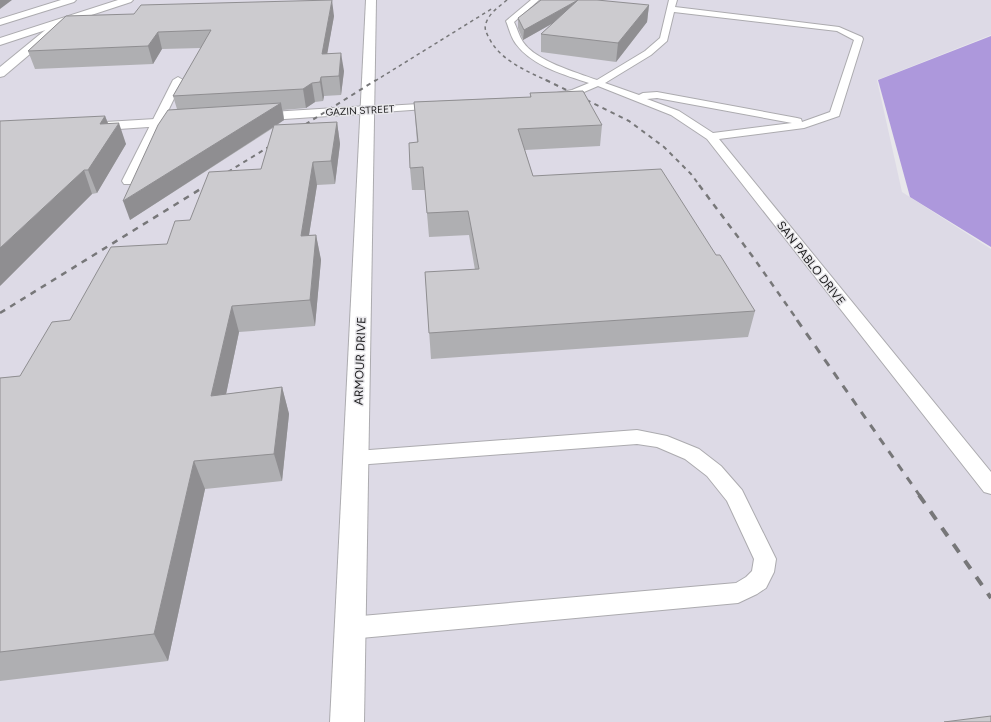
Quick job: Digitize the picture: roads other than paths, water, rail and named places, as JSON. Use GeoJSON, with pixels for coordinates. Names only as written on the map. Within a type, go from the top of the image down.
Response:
{"type":"FeatureCollection","features":[{"type":"Feature","properties":{"kind":"street"},"geometry":{"type":"LineString","coordinates":[[0,22],[71,0]]}},
{"type":"Feature","properties":{"kind":"street"},"geometry":{"type":"LineString","coordinates":[[0,36],[109,0]]}},
{"type":"Feature","properties":{"kind":"street"},"geometry":{"type":"LineString","coordinates":[[0,42],[128,0]]}},
{"type":"Feature","properties":{"kind":"street","name":"ARMOUR DRIVE"},"geometry":{"type":"LineString","coordinates":[[347,722],[371,0]]}},
{"type":"Feature","properties":{"kind":"street"},"geometry":{"type":"LineString","coordinates":[[0,29],[84,2]]}},
{"type":"Feature","properties":{"kind":"street"},"geometry":{"type":"LineString","coordinates":[[0,73],[61,22]]}},
{"type":"Feature","properties":{"kind":"street","name":"GAZIN STREET"},"geometry":{"type":"LineString","coordinates":[[241,118],[368,110]]}},
{"type":"Feature","properties":{"kind":"street"},"geometry":{"type":"LineString","coordinates":[[78,127],[202,120]]}},
{"type":"Feature","properties":{"kind":"lane","name":"SAN PABLO DRIVE"},"geometry":{"type":"LineString","coordinates":[[535,0],[510,21],[519,43],[537,59],[566,72],[675,113],[711,137],[991,486]]}},
{"type":"Feature","properties":{"kind":"lane"},"geometry":{"type":"LineString","coordinates":[[546,98],[574,93],[598,83],[648,52],[664,39],[672,4],[839,29],[859,39],[835,114],[809,123],[711,137]]}},
{"type":"Feature","properties":{"kind":"lane"},"geometry":{"type":"LineString","coordinates":[[128,181],[178,80]]}},
{"type":"Feature","properties":{"kind":"lane"},"geometry":{"type":"LineString","coordinates":[[632,96],[656,95],[809,123]]}},
{"type":"Feature","properties":{"kind":"lane","name":"GAZIN STREET"},"geometry":{"type":"LineString","coordinates":[[368,110],[443,106]]}},
{"type":"Feature","properties":{"kind":"lane"},"geometry":{"type":"LineString","coordinates":[[350,628],[738,593],[753,586],[765,570],[765,559],[735,496],[714,471],[692,454],[660,441],[637,437],[356,458]]}},
{"type":"Feature","properties":{"kind":"railway"},"geometry":{"type":"LineString","coordinates":[[507,0],[495,10],[485,25],[489,38],[494,46],[507,59],[523,69],[548,81]]}},
{"type":"Feature","properties":{"kind":"railway"},"geometry":{"type":"LineString","coordinates":[[375,81],[493,8]]}},
{"type":"Feature","properties":{"kind":"railway"},"geometry":{"type":"LineString","coordinates":[[298,129],[376,80]]}},
{"type":"Feature","properties":{"kind":"railway"},"geometry":{"type":"LineString","coordinates":[[546,80],[629,121],[664,147],[691,174],[700,186]]}},
{"type":"Feature","properties":{"kind":"railway"},"geometry":{"type":"LineString","coordinates":[[205,186],[275,143]]}},
{"type":"Feature","properties":{"kind":"railway"},"geometry":{"type":"LineString","coordinates":[[0,313],[207,185]]}},
{"type":"Feature","properties":{"kind":"railway"},"geometry":{"type":"LineString","coordinates":[[699,185],[753,257],[798,321]]}},
{"type":"Feature","properties":{"kind":"railway"},"geometry":{"type":"LineString","coordinates":[[797,320],[920,496]]}},
{"type":"Feature","properties":{"kind":"railway"},"geometry":{"type":"LineString","coordinates":[[919,495],[991,598]]}}]}
